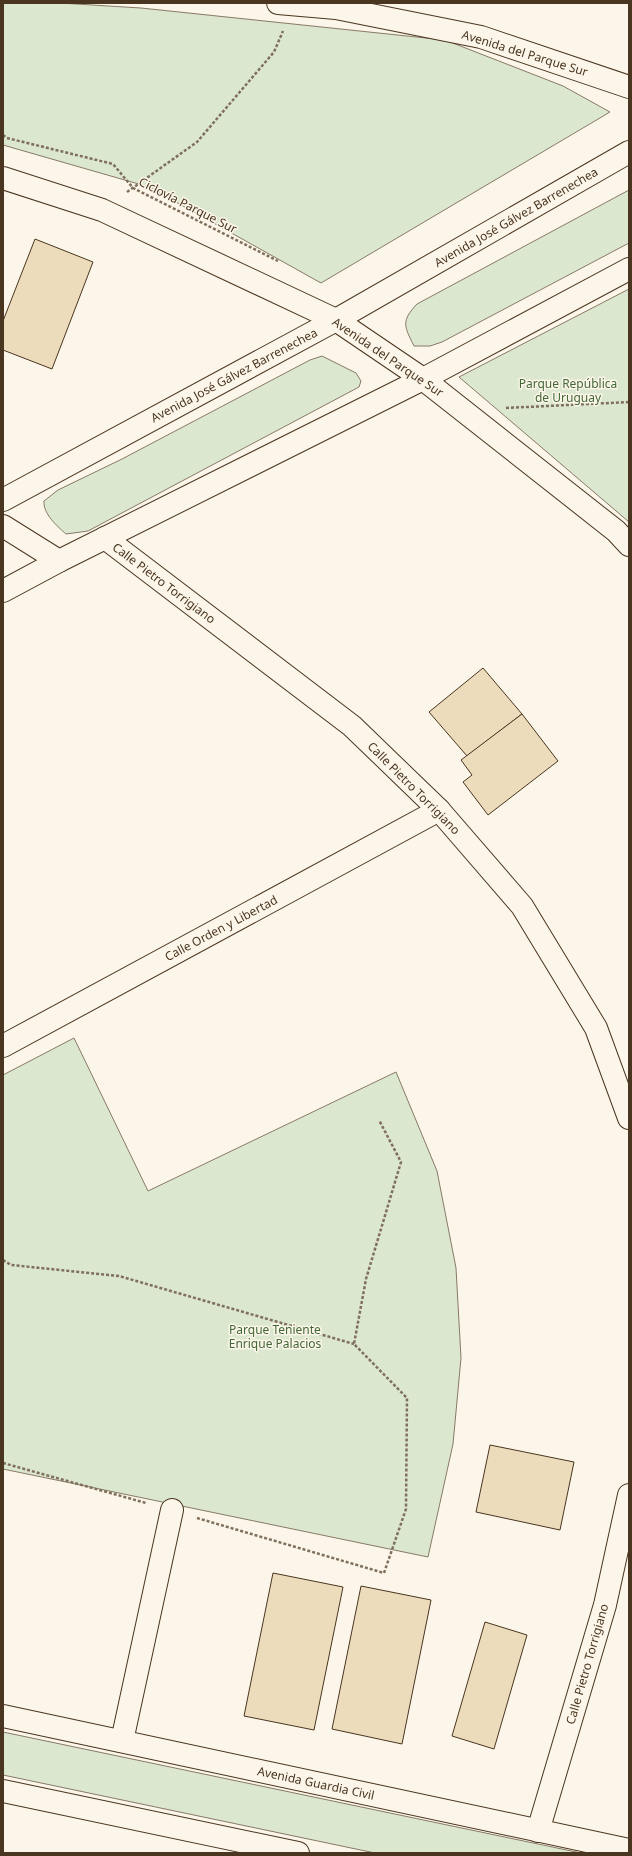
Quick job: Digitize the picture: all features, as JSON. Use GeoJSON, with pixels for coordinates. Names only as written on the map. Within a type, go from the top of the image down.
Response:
{"type":"FeatureCollection","features":[{"type":"Feature","properties":{"kind":"main road","name":"Avenida del Parque Sur"},"geometry":{"type":"LineString","coordinates":[[286,3],[334,5],[481,37],[629,87]]}},
{"type":"Feature","properties":{"kind":"main road","name":"Avenida José Gálvez Barrenechea"},"geometry":{"type":"LineString","coordinates":[[3,500],[336,320],[629,152]]}},
{"type":"Feature","properties":{"kind":"main road","name":"Avenida del Parque Sur"},"geometry":{"type":"LineString","coordinates":[[3,178],[102,210],[336,320],[423,379],[616,531],[629,545]]}},
{"type":"Feature","properties":{"kind":"main road"},"geometry":{"type":"LineString","coordinates":[[3,590],[423,379],[629,269]]}},
{"type":"Feature","properties":{"kind":"main road"},"geometry":{"type":"LineString","coordinates":[[3,526],[59,561]]}},
{"type":"Feature","properties":{"kind":"main road","name":"Calle Pietro Torrigiano"},"geometry":{"type":"LineString","coordinates":[[105,538],[352,726],[439,810],[522,906],[596,1028],[629,1118]]}},
{"type":"Feature","properties":{"kind":"main road","name":"Calle Orden y Libertad"},"geometry":{"type":"LineString","coordinates":[[3,1046],[439,810]]}},
{"type":"Feature","properties":{"kind":"main road","name":"Calle Pietro Torrigiano"},"geometry":{"type":"LineString","coordinates":[[538,1831],[605,1605],[629,1495]]}},
{"type":"Feature","properties":{"kind":"main road"},"geometry":{"type":"LineString","coordinates":[[122,1741],[172,1510]]}},
{"type":"Feature","properties":{"kind":"main road","name":"Avenida Guardia Civil"},"geometry":{"type":"LineString","coordinates":[[3,1716],[629,1850]]}},
{"type":"Feature","properties":{"kind":"main road"},"geometry":{"type":"LineString","coordinates":[[3,1791],[248,1848],[298,1853]]}},
{"type":"Feature","properties":{"kind":"path"},"geometry":{"type":"LineString","coordinates":[[102,210],[197,142],[274,52],[286,3]]}},
{"type":"Feature","properties":{"kind":"path","name":"Ciclovía Parque Sur"},"geometry":{"type":"LineString","coordinates":[[3,135],[7,138],[113,164],[133,188],[280,262]]}},
{"type":"Feature","properties":{"kind":"path"},"geometry":{"type":"LineString","coordinates":[[463,410],[629,402]]}},
{"type":"Feature","properties":{"kind":"path"},"geometry":{"type":"LineString","coordinates":[[354,1344],[366,1279],[401,1162],[379,1120]]}},
{"type":"Feature","properties":{"kind":"path"},"geometry":{"type":"LineString","coordinates":[[3,1260],[11,1265],[118,1276],[354,1344],[407,1398],[406,1509],[384,1573],[172,1510],[3,1463]]}},
{"type":"Feature","properties":{"kind":"green space"},"geometry":{"type":"Polygon","coordinates":[[[3,3],[60,3],[141,8],[445,40],[563,86],[610,112],[321,283],[149,187],[3,145],[3,3]]]}},
{"type":"Feature","properties":{"kind":"green space"},"geometry":{"type":"Polygon","coordinates":[[[629,190],[629,243],[442,342],[430,346],[414,346],[406,328],[406,319],[417,304],[629,190]]]}},
{"type":"Feature","properties":{"kind":"green space","name":"Parque República de Uruguay"},"geometry":{"type":"Polygon","coordinates":[[[629,289],[629,522],[459,377],[629,289]]]}},
{"type":"Feature","properties":{"kind":"green space"},"geometry":{"type":"Polygon","coordinates":[[[322,356],[356,373],[361,381],[359,387],[88,531],[66,534],[48,515],[44,506],[44,501],[58,490],[122,459],[310,360],[322,356]]]}},
{"type":"Feature","properties":{"kind":"green space","name":"Parque Teniente Enrique Palacios"},"geometry":{"type":"Polygon","coordinates":[[[74,1038],[148,1191],[396,1072],[437,1171],[456,1268],[461,1358],[453,1444],[428,1557],[3,1469],[3,1075],[74,1038]]]}},
{"type":"Feature","properties":{"kind":"green space"},"geometry":{"type":"Polygon","coordinates":[[[3,1732],[581,1853],[375,1853],[3,1775],[3,1732]]]}},
{"type":"Feature","properties":{"kind":"building"},"geometry":{"type":"Polygon","coordinates":[[[35,239],[93,262],[52,369],[3,350],[3,321],[35,239]]]}},
{"type":"Feature","properties":{"kind":"building"},"geometry":{"type":"Polygon","coordinates":[[[483,668],[522,714],[467,756],[429,712],[483,668]]]}},
{"type":"Feature","properties":{"kind":"building"},"geometry":{"type":"Polygon","coordinates":[[[522,714],[558,761],[488,815],[463,782],[472,775],[461,760],[522,714]]]}},
{"type":"Feature","properties":{"kind":"building"},"geometry":{"type":"Polygon","coordinates":[[[490,1445],[574,1462],[560,1530],[476,1512],[490,1445]]]}},
{"type":"Feature","properties":{"kind":"building"},"geometry":{"type":"Polygon","coordinates":[[[273,1573],[343,1587],[314,1730],[244,1716],[273,1573]]]}},
{"type":"Feature","properties":{"kind":"building"},"geometry":{"type":"Polygon","coordinates":[[[361,1586],[431,1600],[402,1744],[332,1729],[361,1586]]]}},
{"type":"Feature","properties":{"kind":"building"},"geometry":{"type":"Polygon","coordinates":[[[485,1622],[527,1635],[494,1749],[452,1736],[485,1622]]]}}]}
